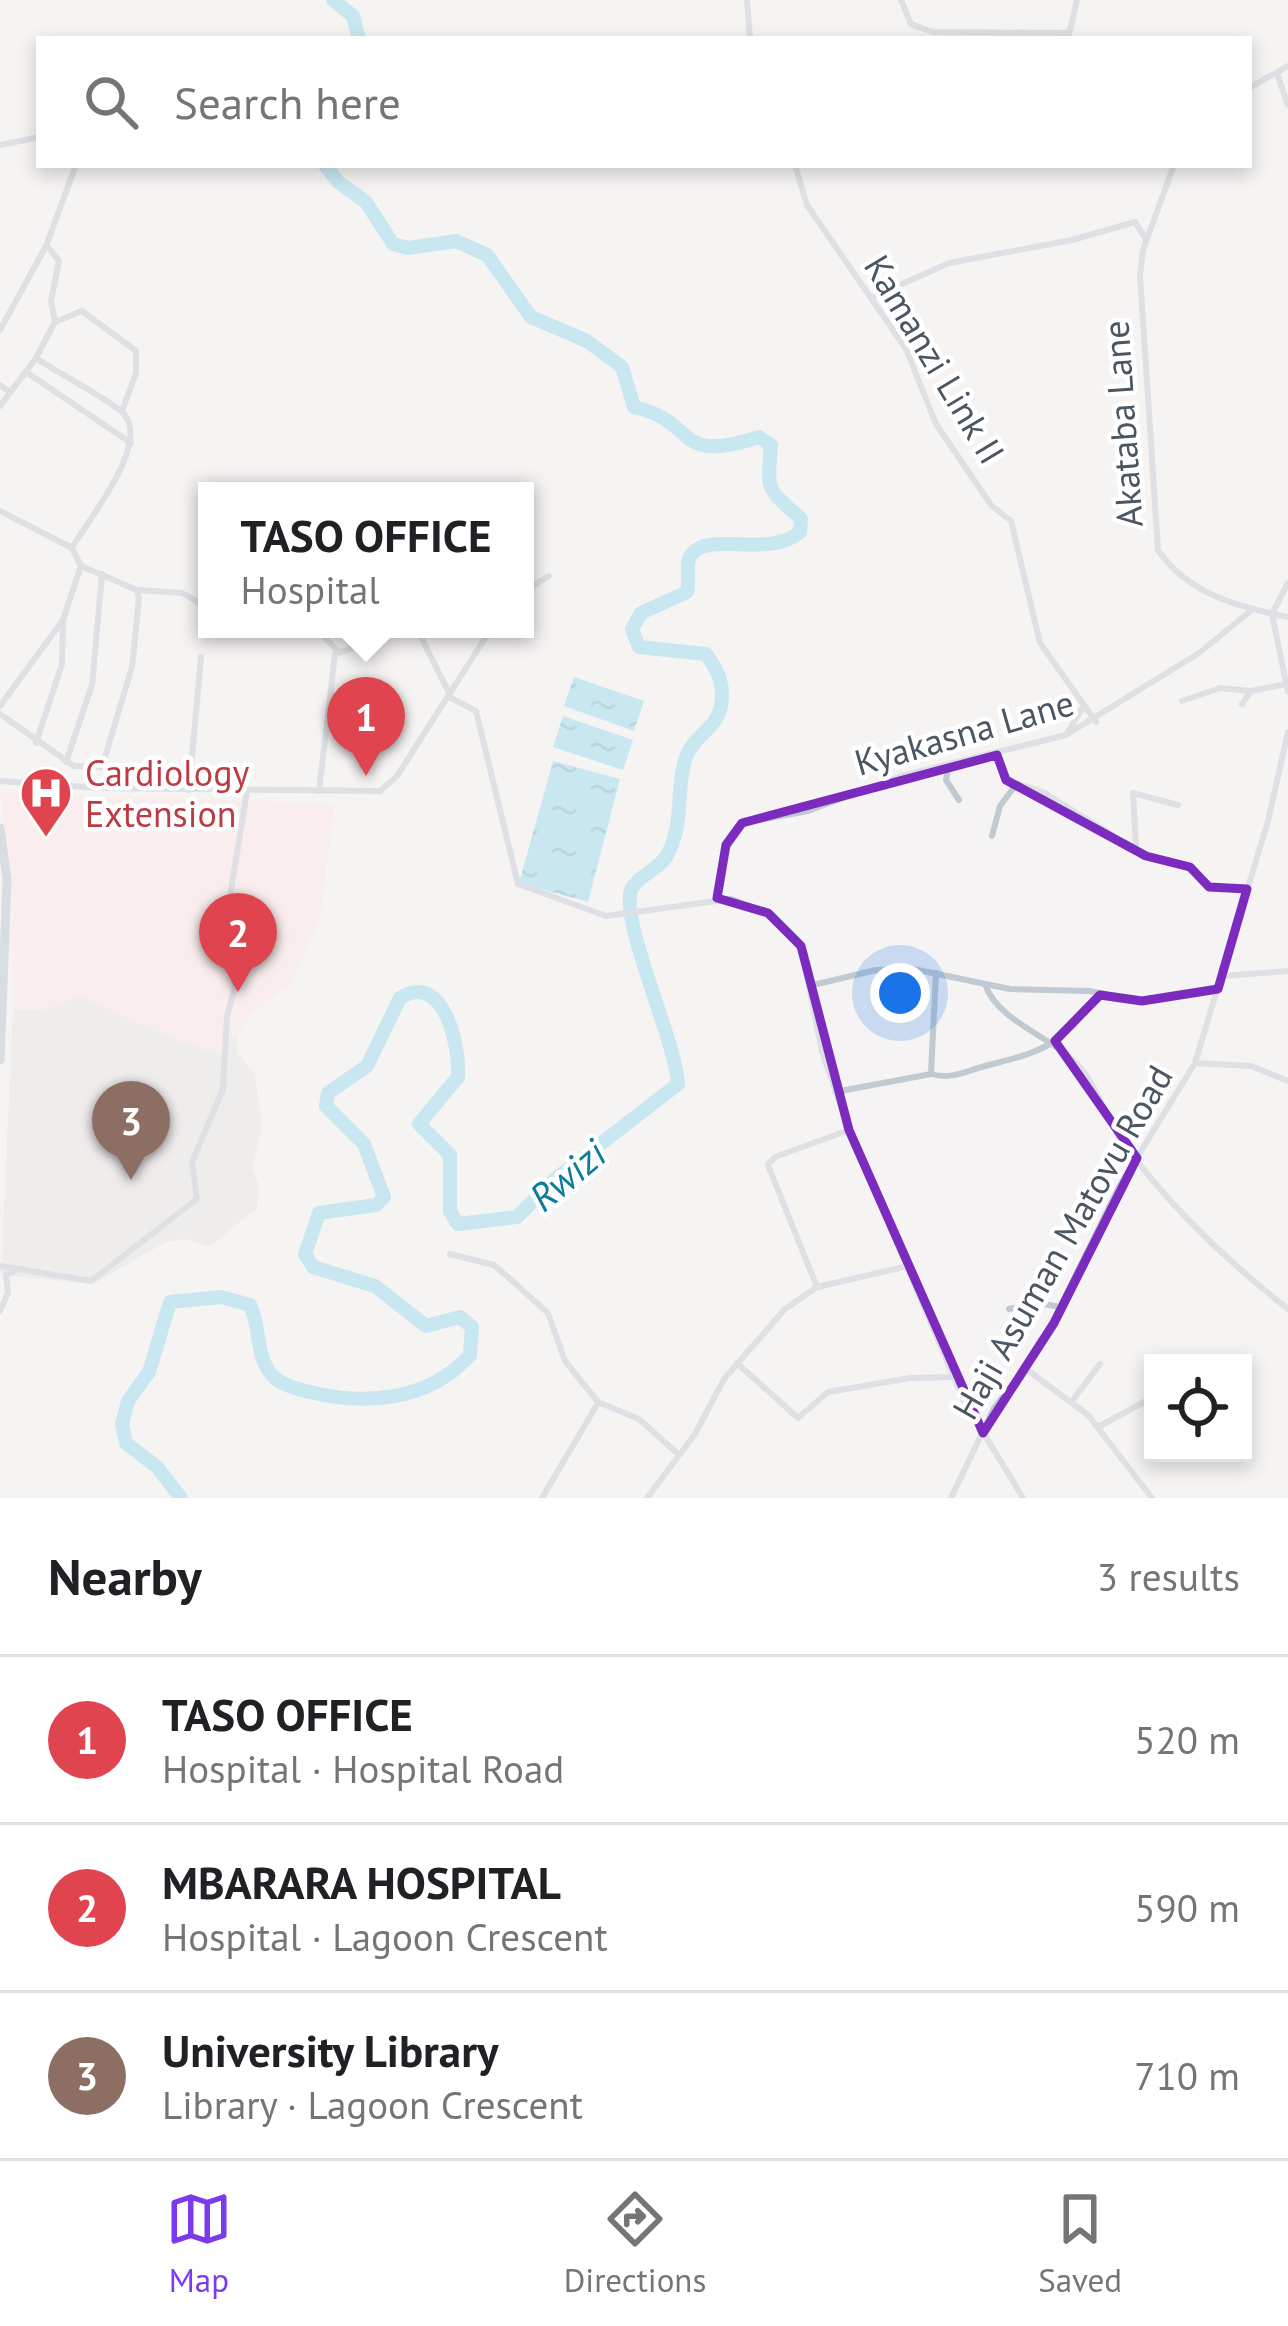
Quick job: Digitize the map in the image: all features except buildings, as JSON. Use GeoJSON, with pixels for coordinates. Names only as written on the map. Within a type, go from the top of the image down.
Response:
{"type":"FeatureCollection","features":[{"type":"Feature","properties":{"kind":"main road"},"geometry":{"type":"LineString","coordinates":[[0,828],[8,880],[0,1060]]}},
{"type":"Feature","properties":{"kind":"street"},"geometry":{"type":"LineString","coordinates":[[747,0],[750,36]]}},
{"type":"Feature","properties":{"kind":"street"},"geometry":{"type":"LineString","coordinates":[[901,0],[911,24],[932,32],[1069,36],[1077,0]]}},
{"type":"Feature","properties":{"kind":"street"},"geometry":{"type":"LineString","coordinates":[[1252,86],[1288,65]]}},
{"type":"Feature","properties":{"kind":"street"},"geometry":{"type":"LineString","coordinates":[[1276,73],[1288,105]]}},
{"type":"Feature","properties":{"kind":"street"},"geometry":{"type":"LineString","coordinates":[[0,145],[36,138]]}},
{"type":"Feature","properties":{"kind":"street"},"geometry":{"type":"LineString","coordinates":[[0,330],[46,246],[75,168]]}},
{"type":"Feature","properties":{"kind":"street","name":"Kamanzi Link II"},"geometry":{"type":"LineString","coordinates":[[796,168],[807,205],[906,350],[936,424],[991,505],[1011,520],[1040,644],[1096,722]]}},
{"type":"Feature","properties":{"kind":"street","name":"Akataba Lane"},"geometry":{"type":"LineString","coordinates":[[1173,168],[1146,239],[1140,275],[1158,550],[1188,582],[1253,609],[1288,617]]}},
{"type":"Feature","properties":{"kind":"street"},"geometry":{"type":"LineString","coordinates":[[873,297],[949,263],[1072,240],[1136,221],[1146,239]]}},
{"type":"Feature","properties":{"kind":"street"},"geometry":{"type":"LineString","coordinates":[[0,406],[36,358],[55,322],[51,301],[59,261],[46,246]]}},
{"type":"Feature","properties":{"kind":"street"},"geometry":{"type":"LineString","coordinates":[[55,322],[82,311],[136,351],[136,373],[122,411],[131,443],[128,457],[72,548]]}},
{"type":"Feature","properties":{"kind":"street"},"geometry":{"type":"LineString","coordinates":[[36,358],[122,411]]}},
{"type":"Feature","properties":{"kind":"street"},"geometry":{"type":"LineString","coordinates":[[26,372],[131,443]]}},
{"type":"Feature","properties":{"kind":"street"},"geometry":{"type":"LineString","coordinates":[[0,385],[10,392]]}},
{"type":"Feature","properties":{"kind":"street"},"geometry":{"type":"LineString","coordinates":[[0,512],[72,548],[81,566],[137,590],[182,593],[198,603]]}},
{"type":"Feature","properties":{"kind":"street"},"geometry":{"type":"LineString","coordinates":[[81,566],[63,620],[0,710],[36,743],[66,762],[102,767],[106,759],[132,667],[137,590]]}},
{"type":"Feature","properties":{"kind":"street"},"geometry":{"type":"LineString","coordinates":[[66,762],[92,686],[102,574]]}},
{"type":"Feature","properties":{"kind":"street"},"geometry":{"type":"LineString","coordinates":[[534,585],[549,576]]}},
{"type":"Feature","properties":{"kind":"street"},"geometry":{"type":"LineString","coordinates":[[1182,701],[1220,688],[1287,688],[1272,614],[1288,583]]}},
{"type":"Feature","properties":{"kind":"street","name":"Kyakasna Lane"},"geometry":{"type":"LineString","coordinates":[[717,898],[725,845],[742,823],[808,811],[901,776],[1066,735],[1096,722],[1253,609]]}},
{"type":"Feature","properties":{"kind":"street"},"geometry":{"type":"LineString","coordinates":[[36,743],[62,664],[63,620]]}},
{"type":"Feature","properties":{"kind":"street"},"geometry":{"type":"LineString","coordinates":[[319,791],[320,754],[338,651],[330,638]]}},
{"type":"Feature","properties":{"kind":"street"},"geometry":{"type":"LineString","coordinates":[[338,651],[359,646],[360,638]]}},
{"type":"Feature","properties":{"kind":"street"},"geometry":{"type":"LineString","coordinates":[[421,638],[449,696],[476,711],[514,880],[578,910],[618,915],[717,898],[751,905],[781,924],[801,946],[835,1092],[849,1130],[952,1377],[1023,1498]]}},
{"type":"Feature","properties":{"kind":"street"},"geometry":{"type":"LineString","coordinates":[[0,781],[366,794],[391,784],[485,638]]}},
{"type":"Feature","properties":{"kind":"street"},"geometry":{"type":"LineString","coordinates":[[189,790],[200,657]]}},
{"type":"Feature","properties":{"kind":"street"},"geometry":{"type":"LineString","coordinates":[[1242,704],[1252,691]]}},
{"type":"Feature","properties":{"kind":"street"},"geometry":{"type":"LineString","coordinates":[[1066,735],[1083,707]]}},
{"type":"Feature","properties":{"kind":"street","name":"Haji Asuman Matovu Road"},"geometry":{"type":"LineString","coordinates":[[951,1498],[1006,1389],[1025,1369],[1137,1158],[1195,1063],[1288,732]]}},
{"type":"Feature","properties":{"kind":"street"},"geometry":{"type":"LineString","coordinates":[[997,755],[1006,780],[1043,792],[1136,848],[1190,867],[1208,887],[1247,889]]}},
{"type":"Feature","properties":{"kind":"street"},"geometry":{"type":"LineString","coordinates":[[949,765],[946,780],[959,800]]}},
{"type":"Feature","properties":{"kind":"street"},"geometry":{"type":"LineString","coordinates":[[992,836],[1000,806],[1017,783]]}},
{"type":"Feature","properties":{"kind":"street"},"geometry":{"type":"LineString","coordinates":[[0,1266],[91,1281],[197,1199],[192,1162],[224,1083],[227,1017],[236,978],[221,952],[247,791]]}},
{"type":"Feature","properties":{"kind":"street"},"geometry":{"type":"LineString","coordinates":[[1136,848],[1133,793],[1178,806]]}},
{"type":"Feature","properties":{"kind":"street"},"geometry":{"type":"LineString","coordinates":[[813,985],[875,970],[936,973],[985,984],[1142,1001],[1218,989]]}},
{"type":"Feature","properties":{"kind":"street"},"geometry":{"type":"LineString","coordinates":[[1222,976],[1288,971]]}},
{"type":"Feature","properties":{"kind":"street"},"geometry":{"type":"LineString","coordinates":[[931,1075],[936,973]]}},
{"type":"Feature","properties":{"kind":"street"},"geometry":{"type":"LineString","coordinates":[[985,984],[1004,1010],[1082,1069],[1137,1158],[1208,1242],[1288,1309]]}},
{"type":"Feature","properties":{"kind":"street"},"geometry":{"type":"LineString","coordinates":[[835,1092],[881,1079],[954,1077],[1055,1045],[1100,994]]}},
{"type":"Feature","properties":{"kind":"street"},"geometry":{"type":"LineString","coordinates":[[1195,1063],[1251,1066],[1288,1081]]}},
{"type":"Feature","properties":{"kind":"street"},"geometry":{"type":"LineString","coordinates":[[817,1287],[768,1165],[775,1156],[849,1130]]}},
{"type":"Feature","properties":{"kind":"street"},"geometry":{"type":"LineString","coordinates":[[450,1254],[494,1265],[548,1313],[565,1361],[598,1402],[639,1419],[677,1453]]}},
{"type":"Feature","properties":{"kind":"street"},"geometry":{"type":"LineString","coordinates":[[647,1498],[737,1363],[785,1309],[817,1287],[909,1266]]}},
{"type":"Feature","properties":{"kind":"street"},"geometry":{"type":"LineString","coordinates":[[0,1311],[8,1293],[6,1275],[17,1270]]}},
{"type":"Feature","properties":{"kind":"street"},"geometry":{"type":"LineString","coordinates":[[1010,1309],[1039,1303],[1060,1307]]}},
{"type":"Feature","properties":{"kind":"street"},"geometry":{"type":"LineString","coordinates":[[737,1363],[798,1418],[828,1392],[952,1377]]}},
{"type":"Feature","properties":{"kind":"street"},"geometry":{"type":"LineString","coordinates":[[1072,1401],[1100,1364]]}},
{"type":"Feature","properties":{"kind":"street"},"geometry":{"type":"LineString","coordinates":[[1025,1369],[1072,1401],[1098,1427],[1153,1498]]}},
{"type":"Feature","properties":{"kind":"street"},"geometry":{"type":"LineString","coordinates":[[542,1498],[598,1402]]}},
{"type":"Feature","properties":{"kind":"street"},"geometry":{"type":"LineString","coordinates":[[1098,1427],[1144,1402]]}},
{"type":"Feature","properties":{"kind":"highlighted area"},"geometry":{"type":"Polygon","coordinates":[[[997,755],[1006,780],[1146,856],[1190,867],[1209,887],[1247,889],[1218,989],[1142,1001],[1100,995],[1055,1041],[1137,1158],[1054,1323],[983,1433],[849,1130],[801,946],[768,913],[717,898],[726,845],[742,823],[997,755]]]}},
{"type":"Feature","properties":{"kind":"shaded area"},"geometry":{"type":"Polygon","coordinates":[[[0,792],[335,804],[320,917],[291,985],[250,1014],[237,1037],[225,1035],[221,1055],[168,1037],[81,996],[47,1009],[13,1010],[11,880],[0,792]]]}},
{"type":"Feature","properties":{"kind":"shaded area"},"geometry":{"type":"Polygon","coordinates":[[[81,995],[168,1037],[220,1054],[225,1035],[237,1037],[238,1054],[255,1074],[262,1127],[252,1167],[259,1186],[257,1208],[210,1247],[185,1239],[166,1242],[93,1284],[1,1275],[13,1010],[47,1009],[81,995]]]}},
{"type":"Feature","properties":{"kind":"water"},"geometry":{"type":"Polygon","coordinates":[[[574,677],[644,701],[634,731],[564,706],[574,677]]]}},
{"type":"Feature","properties":{"kind":"water"},"geometry":{"type":"Polygon","coordinates":[[[563,716],[633,740],[623,770],[553,747],[563,716]]]}},
{"type":"Feature","properties":{"kind":"water"},"geometry":{"type":"Polygon","coordinates":[[[553,761],[620,779],[588,902],[519,883],[553,761]]]}},
{"type":"Feature","properties":{"kind":"waterway","name":"Rwizi"},"geometry":{"type":"LineString","coordinates":[[333,0],[353,16],[358,36]]}},
{"type":"Feature","properties":{"kind":"waterway","name":"Rwizi"},"geometry":{"type":"LineString","coordinates":[[181,1498],[157,1467],[126,1443],[122,1424],[128,1401],[149,1372],[170,1302],[221,1297],[250,1305],[263,1359],[272,1375],[288,1386],[328,1396],[372,1399],[415,1391],[435,1383],[470,1355],[472,1327],[460,1317],[426,1326],[375,1286],[313,1267],[305,1254],[319,1213],[376,1205],[384,1197],[364,1144],[326,1106],[328,1093],[367,1066],[400,998],[415,992],[428,995],[439,1003],[452,1032],[458,1077],[419,1124],[450,1155],[450,1211],[458,1224],[517,1217],[554,1180],[678,1084],[639,951],[630,902],[632,888],[663,861],[672,845],[686,757],[719,713],[722,690],[706,654],[639,647],[632,629],[641,613],[687,592],[689,558],[700,548],[772,543],[800,532],[801,519],[771,488],[771,445],[759,437],[731,444],[698,444],[669,422],[634,407],[622,367],[587,341],[531,317],[487,255],[456,241],[408,248],[393,244],[366,202],[327,168]]}},
{"type":"Feature","properties":{"kind":"place","name":"TASO OFFICE"},"geometry":{"type":"Point","coordinates":[366,776]}},
{"type":"Feature","properties":{"kind":"place","name":"Cardiology Extension"},"geometry":{"type":"Point","coordinates":[46,839]}},
{"type":"Feature","properties":{"kind":"place","name":"MBARARA HOSPITAL"},"geometry":{"type":"Point","coordinates":[238,992]}},
{"type":"Feature","properties":{"kind":"place","name":"University Library"},"geometry":{"type":"Point","coordinates":[131,1180]}}]}
